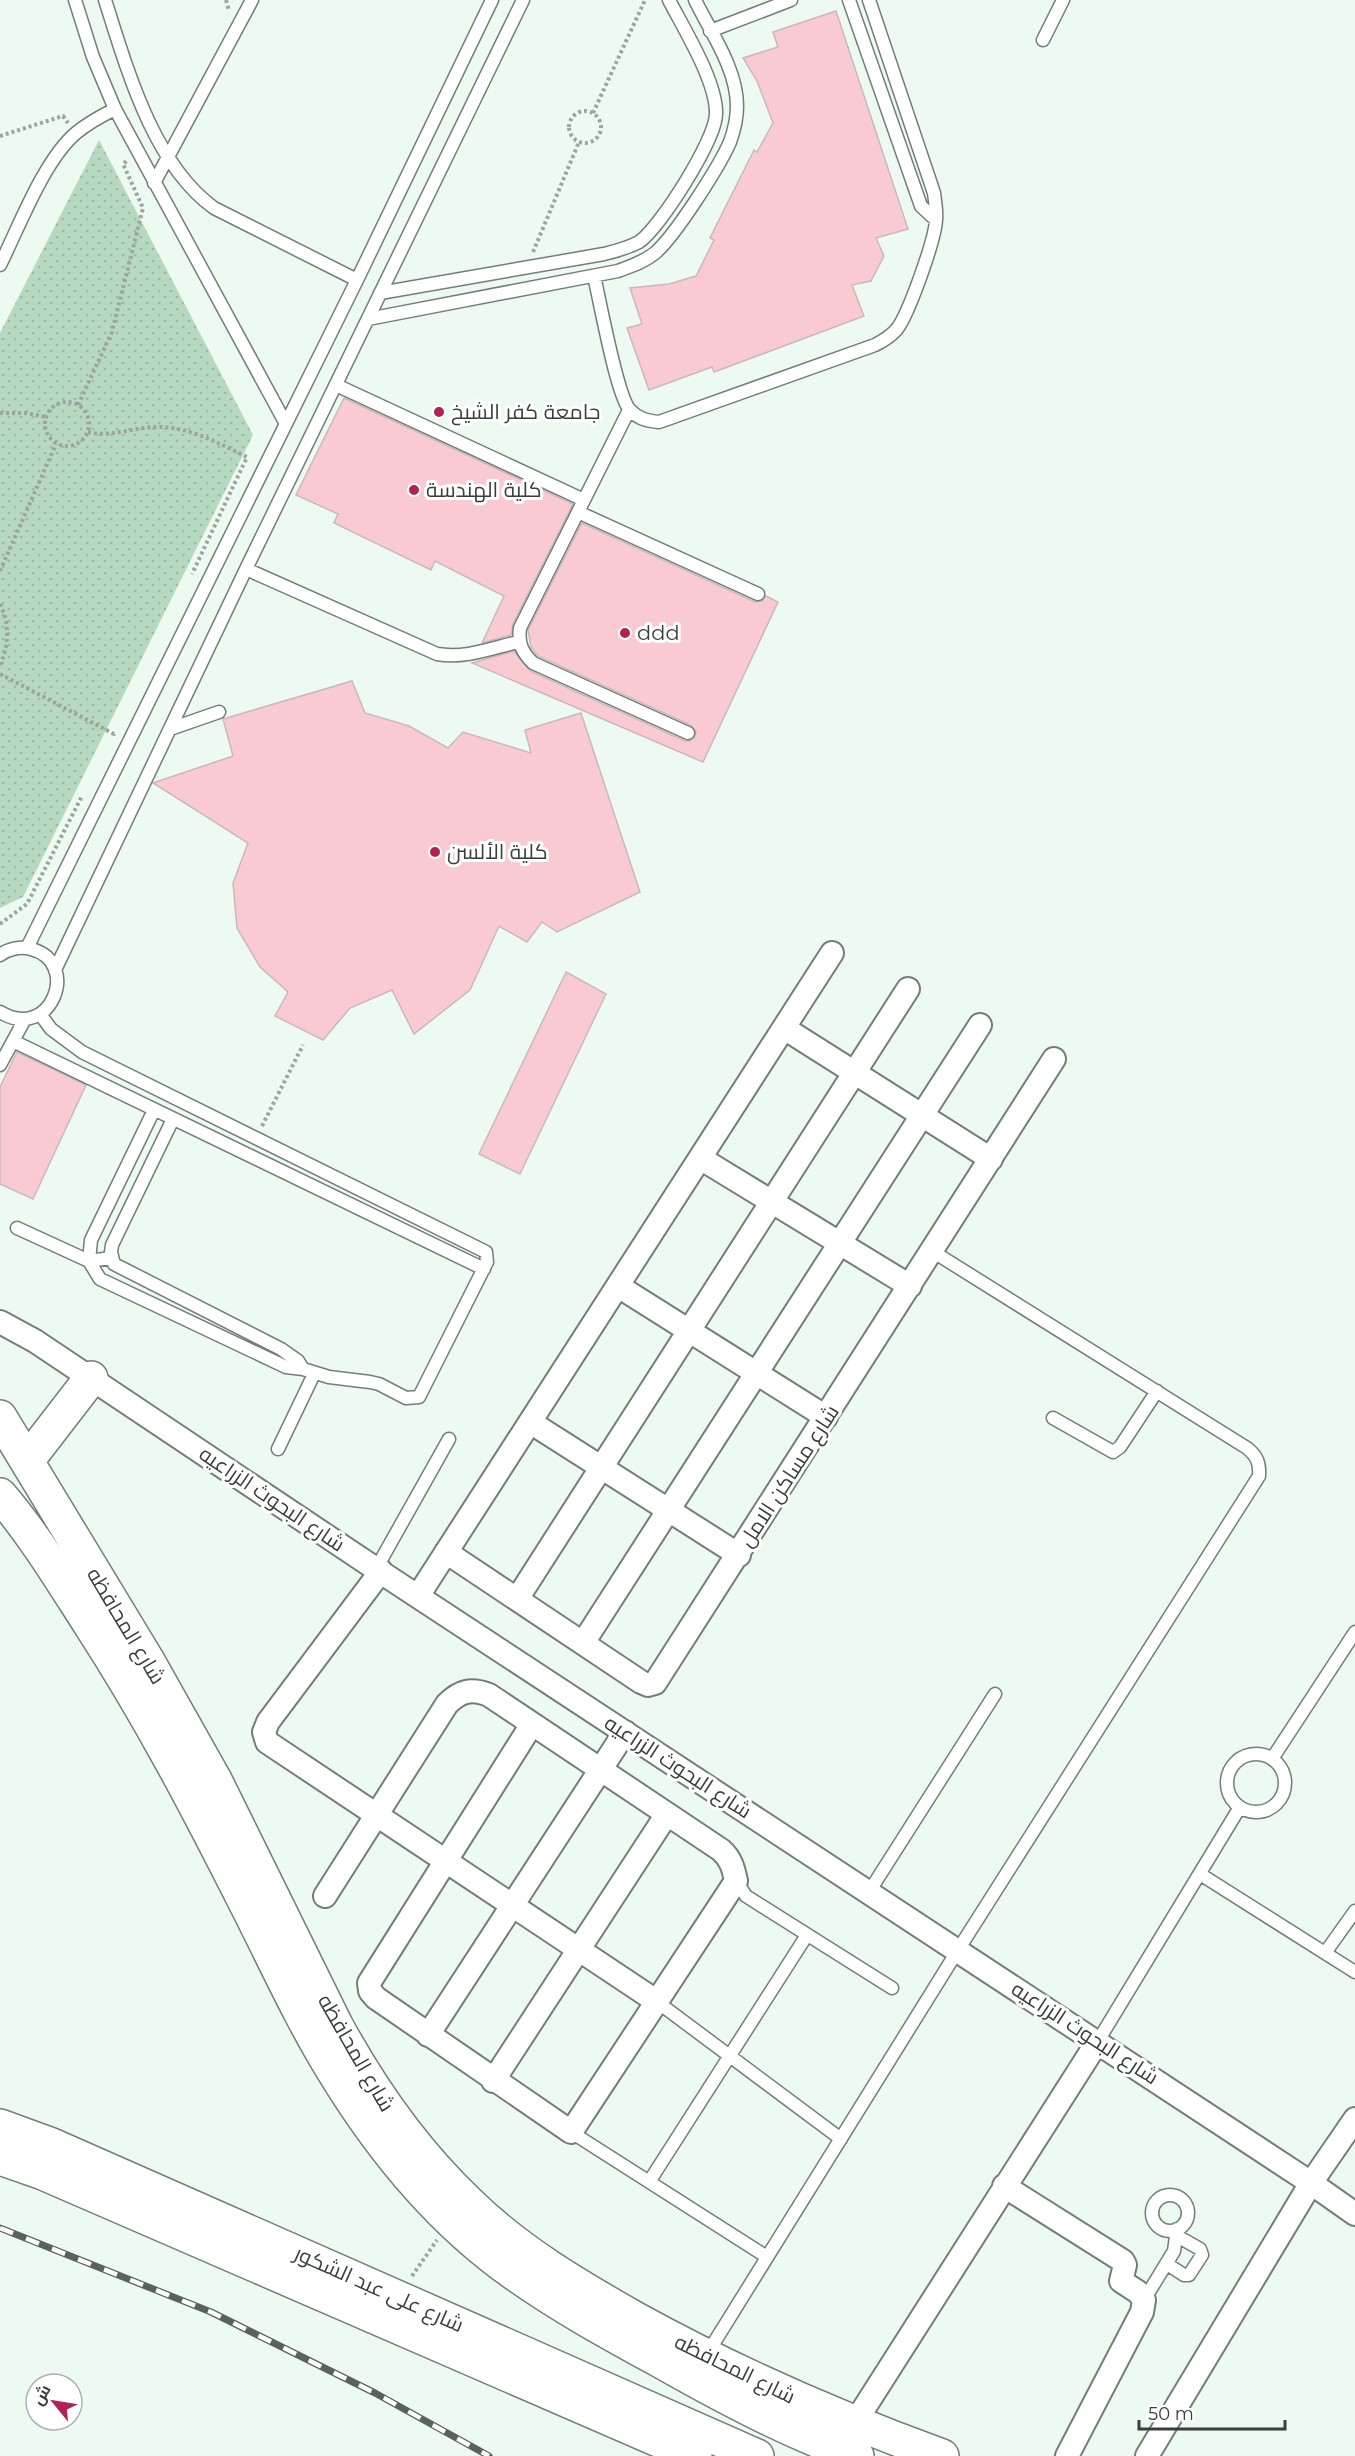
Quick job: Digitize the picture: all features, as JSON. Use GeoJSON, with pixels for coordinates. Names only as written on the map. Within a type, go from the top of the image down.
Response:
{"type":"FeatureCollection","features":[{"type":"Feature","properties":{"kind":"main road"},"geometry":{"type":"LineString","coordinates":[[27,1461],[91,1378]]}},
{"type":"Feature","properties":{"kind":"main road","name":"شارع المحافظه"},"geometry":{"type":"LineString","coordinates":[[0,1418],[148,1661],[215,1780],[336,2025],[358,2065],[409,2138],[470,2204],[539,2260],[576,2285],[855,2440]]}},
{"type":"Feature","properties":{"kind":"main road","name":"شارع المحافظه"},"geometry":{"type":"LineString","coordinates":[[0,1495],[44,1550],[159,1735],[332,2070],[396,2160],[430,2200],[512,2272],[557,2303],[695,2380],[793,2428],[942,2456]]}},
{"type":"Feature","properties":{"kind":"main road","name":"شارع على عبد الشكور"},"geometry":{"type":"LineString","coordinates":[[0,2126],[52,2145],[757,2456]]}},
{"type":"Feature","properties":{"kind":"main road","name":"شارع على عبد الشكور"},"geometry":{"type":"LineString","coordinates":[[0,2158],[43,2173],[695,2456]]}},
{"type":"Feature","properties":{"kind":"street"},"geometry":{"type":"LineString","coordinates":[[418,1596],[832,953]]}},
{"type":"Feature","properties":{"kind":"street"},"geometry":{"type":"LineString","coordinates":[[517,1599],[908,989]]}},
{"type":"Feature","properties":{"kind":"street"},"geometry":{"type":"LineString","coordinates":[[583,1643],[980,1025]]}},
{"type":"Feature","properties":{"kind":"street"},"geometry":{"type":"LineString","coordinates":[[784,1028],[991,1159]]}},
{"type":"Feature","properties":{"kind":"street","name":"شارع مساكن الامل"},"geometry":{"type":"LineString","coordinates":[[446,1552],[641,1682],[648,1685],[655,1683],[739,1555],[1054,1059]]}},
{"type":"Feature","properties":{"kind":"street"},"geometry":{"type":"LineString","coordinates":[[700,1158],[910,1286]]}},
{"type":"Feature","properties":{"kind":"street"},"geometry":{"type":"LineString","coordinates":[[618,1286],[826,1418]]}},
{"type":"Feature","properties":{"kind":"street","name":"شارع البحوث الزراعيه"},"geometry":{"type":"LineString","coordinates":[[0,1322],[35,1341],[418,1596],[1098,2041],[1311,2182],[1355,2214]]}},
{"type":"Feature","properties":{"kind":"street"},"geometry":{"type":"LineString","coordinates":[[530,1422],[739,1555]]}},
{"type":"Feature","properties":{"kind":"street"},"geometry":{"type":"LineString","coordinates":[[379,1570],[268,1722],[264,1732],[267,1742],[274,1749],[656,2001]]}},
{"type":"Feature","properties":{"kind":"street"},"geometry":{"type":"LineString","coordinates":[[325,1896],[447,1704],[455,1696],[466,1691],[478,1691],[489,1695],[728,1856],[733,1864],[736,1881],[571,2132],[376,1998],[370,1992],[369,1983],[532,1724]]}},
{"type":"Feature","properties":{"kind":"street"},"geometry":{"type":"LineString","coordinates":[[428,2035],[625,1732]]}},
{"type":"Feature","properties":{"kind":"street"},"geometry":{"type":"LineString","coordinates":[[493,2080],[667,1814]]}},
{"type":"Feature","properties":{"kind":"street"},"geometry":{"type":"LineString","coordinates":[[855,2440],[1004,2186],[1098,2041]]}},
{"type":"Feature","properties":{"kind":"street"},"geometry":{"type":"LineString","coordinates":[[1147,2456],[1311,2182],[1355,2119]]}},
{"type":"Feature","properties":{"kind":"street"},"geometry":{"type":"LineString","coordinates":[[1004,2186],[1123,2261],[1125,2265],[1121,2281],[1138,2292],[1144,2300],[1144,2308],[1067,2456]]}},
{"type":"Feature","properties":{"kind":"lane"},"geometry":{"type":"LineString","coordinates":[[75,0],[97,66],[115,109],[286,424]]}},
{"type":"Feature","properties":{"kind":"lane"},"geometry":{"type":"LineString","coordinates":[[105,0],[130,77],[148,118],[169,157],[198,197],[214,208],[357,280]]}},
{"type":"Feature","properties":{"kind":"lane"},"geometry":{"type":"LineString","coordinates":[[154,183],[252,0]]}},
{"type":"Feature","properties":{"kind":"lane"},"geometry":{"type":"LineString","coordinates":[[55,970],[246,569],[512,18],[523,0]]}},
{"type":"Feature","properties":{"kind":"lane"},"geometry":{"type":"LineString","coordinates":[[380,293],[604,254],[639,242],[654,228],[707,146],[716,114],[714,94],[708,77],[669,0]]}},
{"type":"Feature","properties":{"kind":"lane"},"geometry":{"type":"LineString","coordinates":[[368,319],[594,276],[637,264],[654,254],[668,241],[730,142],[736,124],[737,105],[730,69],[695,0]]}},
{"type":"Feature","properties":{"kind":"lane"},"geometry":{"type":"LineString","coordinates":[[710,31],[791,0]]}},
{"type":"Feature","properties":{"kind":"lane"},"geometry":{"type":"LineString","coordinates":[[849,0],[921,206],[936,220]]}},
{"type":"Feature","properties":{"kind":"lane"},"geometry":{"type":"LineString","coordinates":[[594,276],[623,400],[629,410],[638,417],[659,422],[875,345],[887,339],[897,329],[929,250],[936,220],[934,193],[868,0]]}},
{"type":"Feature","properties":{"kind":"lane"},"geometry":{"type":"LineString","coordinates":[[1043,40],[1063,0]]}},
{"type":"Feature","properties":{"kind":"lane"},"geometry":{"type":"LineString","coordinates":[[27,948],[357,280],[489,1]]}},
{"type":"Feature","properties":{"kind":"lane"},"geometry":{"type":"LineString","coordinates":[[0,265],[58,152],[74,134],[115,109]]}},
{"type":"Feature","properties":{"kind":"lane"},"geometry":{"type":"LineString","coordinates":[[336,385],[584,500]]}},
{"type":"Feature","properties":{"kind":"lane"},"geometry":{"type":"LineString","coordinates":[[629,410],[520,628],[518,642],[533,663],[688,733]]}},
{"type":"Feature","properties":{"kind":"lane"},"geometry":{"type":"LineString","coordinates":[[578,512],[758,594]]}},
{"type":"Feature","properties":{"kind":"lane"},"geometry":{"type":"LineString","coordinates":[[246,569],[437,654],[452,657],[467,655],[518,642]]}},
{"type":"Feature","properties":{"kind":"lane"},"geometry":{"type":"LineString","coordinates":[[170,729],[219,712]]}},
{"type":"Feature","properties":{"kind":"lane"},"geometry":{"type":"LineString","coordinates":[[0,956],[15,948],[27,948],[44,955],[55,970],[57,990],[48,1008],[40,1014],[25,1019],[16,1019],[0,1012]]}},
{"type":"Feature","properties":{"kind":"lane"},"geometry":{"type":"LineString","coordinates":[[40,1014],[51,1029],[82,1052],[480,1247],[488,1257],[484,1269],[419,1397],[406,1398],[379,1384],[286,1367],[100,1279],[89,1261],[91,1240],[154,1110]]}},
{"type":"Feature","properties":{"kind":"lane"},"geometry":{"type":"LineString","coordinates":[[0,1065],[25,1019]]}},
{"type":"Feature","properties":{"kind":"lane"},"geometry":{"type":"LineString","coordinates":[[13,1041],[484,1269]]}},
{"type":"Feature","properties":{"kind":"lane"},"geometry":{"type":"LineString","coordinates":[[173,1119],[112,1245],[111,1258],[119,1268],[281,1349],[308,1371]]}},
{"type":"Feature","properties":{"kind":"lane"},"geometry":{"type":"LineString","coordinates":[[17,1228],[89,1261],[111,1258]]}},
{"type":"Feature","properties":{"kind":"lane"},"geometry":{"type":"LineString","coordinates":[[705,2357],[958,1950],[1259,1476],[1260,1465],[1255,1455],[1247,1448],[932,1251]]}},
{"type":"Feature","properties":{"kind":"lane"},"geometry":{"type":"LineString","coordinates":[[278,1449],[308,1371]]}},
{"type":"Feature","properties":{"kind":"lane"},"geometry":{"type":"LineString","coordinates":[[1053,1418],[1113,1452],[1120,1447],[1157,1391]]}},
{"type":"Feature","properties":{"kind":"lane"},"geometry":{"type":"LineString","coordinates":[[379,1570],[449,1439]]}},
{"type":"Feature","properties":{"kind":"lane"},"geometry":{"type":"LineString","coordinates":[[1272,1759],[1353,1640]]}},
{"type":"Feature","properties":{"kind":"lane"},"geometry":{"type":"LineString","coordinates":[[869,1892],[995,1694]]}},
{"type":"Feature","properties":{"kind":"lane"},"geometry":{"type":"LineString","coordinates":[[1255,1754],[1272,1759],[1283,1773],[1284,1791],[1280,1799],[1266,1810],[1248,1811],[1240,1807],[1233,1801],[1227,1784],[1232,1767],[1238,1760],[1255,1754]]}},
{"type":"Feature","properties":{"kind":"lane"},"geometry":{"type":"LineString","coordinates":[[1098,2041],[1240,1807]]}},
{"type":"Feature","properties":{"kind":"lane"},"geometry":{"type":"LineString","coordinates":[[1200,1874],[1355,1972]]}},
{"type":"Feature","properties":{"kind":"lane"},"geometry":{"type":"LineString","coordinates":[[736,1881],[746,1896],[892,1988]]}},
{"type":"Feature","properties":{"kind":"lane"},"geometry":{"type":"LineString","coordinates":[[1326,1953],[1354,1916]]}},
{"type":"Feature","properties":{"kind":"lane"},"geometry":{"type":"LineString","coordinates":[[649,2182],[807,1935]]}},
{"type":"Feature","properties":{"kind":"lane"},"geometry":{"type":"LineString","coordinates":[[656,2001],[841,2139]]}},
{"type":"Feature","properties":{"kind":"lane"},"geometry":{"type":"LineString","coordinates":[[571,2132],[767,2257]]}},
{"type":"Feature","properties":{"kind":"lane"},"geometry":{"type":"LineString","coordinates":[[1144,2300],[1174,2251],[1177,2232],[1200,2249],[1202,2255],[1189,2275],[1184,2275],[1167,2264]]}},
{"type":"Feature","properties":{"kind":"path"},"geometry":{"type":"LineString","coordinates":[[593,113],[645,0]]}},
{"type":"Feature","properties":{"kind":"path"},"geometry":{"type":"LineString","coordinates":[[582,112],[593,113],[601,122],[600,134],[591,142],[579,141],[571,134],[573,118],[582,112]]}},
{"type":"Feature","properties":{"kind":"path"},"geometry":{"type":"LineString","coordinates":[[0,136],[63,116],[74,134]]}},
{"type":"Feature","properties":{"kind":"path"},"geometry":{"type":"LineString","coordinates":[[527,268],[579,141]]}},
{"type":"Feature","properties":{"kind":"path"},"geometry":{"type":"LineString","coordinates":[[78,405],[112,332],[123,293],[143,208],[123,164],[138,152]]}},
{"type":"Feature","properties":{"kind":"path"},"geometry":{"type":"LineString","coordinates":[[62,402],[78,405],[88,416],[88,432],[78,443],[71,446],[56,444],[46,432],[46,417],[50,410],[62,402]]}},
{"type":"Feature","properties":{"kind":"path"},"geometry":{"type":"LineString","coordinates":[[0,413],[26,413],[46,417]]}},
{"type":"Feature","properties":{"kind":"path"},"geometry":{"type":"LineString","coordinates":[[88,432],[102,435],[160,427],[188,430],[247,457],[192,575]]}},
{"type":"Feature","properties":{"kind":"path"},"geometry":{"type":"LineString","coordinates":[[0,571],[56,444]]}},
{"type":"Feature","properties":{"kind":"path"},"geometry":{"type":"LineString","coordinates":[[0,604],[8,639],[0,665]]}},
{"type":"Feature","properties":{"kind":"path"},"geometry":{"type":"LineString","coordinates":[[0,674],[114,734]]}},
{"type":"Feature","properties":{"kind":"path"},"geometry":{"type":"LineString","coordinates":[[109,745],[119,724]]}},
{"type":"Feature","properties":{"kind":"path"},"geometry":{"type":"LineString","coordinates":[[0,924],[27,904],[87,787]]}},
{"type":"Feature","properties":{"kind":"path"},"geometry":{"type":"LineString","coordinates":[[256,1137],[303,1045]]}},
{"type":"Feature","properties":{"kind":"path"},"geometry":{"type":"LineString","coordinates":[[398,2297],[451,2220]]}},
{"type":"Feature","properties":{"kind":"green space"},"geometry":{"type":"Polygon","coordinates":[[[99,140],[253,435],[23,897],[0,908],[0,333],[99,140]]]}},
{"type":"Feature","properties":{"kind":"building"},"geometry":{"type":"Polygon","coordinates":[[[836,11],[908,229],[876,238],[884,256],[871,281],[852,285],[864,316],[714,372],[712,367],[649,390],[627,328],[642,324],[630,288],[669,284],[696,276],[714,240],[710,238],[754,150],[757,152],[773,123],[757,81],[743,58],[778,47],[773,32],[836,11]]]}},
{"type":"Feature","properties":{"kind":"building","name":"كلية الهندسة"},"geometry":{"type":"Polygon","coordinates":[[[344,398],[573,504],[513,624],[511,635],[482,643],[504,596],[435,561],[431,570],[334,523],[338,514],[296,495],[344,398]]]}},
{"type":"Feature","properties":{"kind":"building","name":"ddd"},"geometry":{"type":"Polygon","coordinates":[[[582,523],[755,602],[762,601],[766,596],[778,602],[703,762],[472,663],[514,651],[530,671],[685,741],[695,737],[696,732],[691,725],[538,656],[531,647],[528,630],[582,523]]]}},
{"type":"Feature","properties":{"kind":"building","name":"كلية الألسن"},"geometry":{"type":"Polygon","coordinates":[[[352,681],[365,713],[409,726],[448,748],[463,732],[531,753],[525,730],[581,713],[640,892],[557,932],[542,922],[527,942],[499,926],[470,990],[414,1034],[392,990],[350,1008],[323,1040],[275,1016],[288,992],[260,967],[237,928],[233,883],[248,843],[153,783],[233,756],[223,719],[352,681]]]}},
{"type":"Feature","properties":{"kind":"building"},"geometry":{"type":"Polygon","coordinates":[[[566,972],[606,994],[520,1174],[479,1154],[566,972]]]}},
{"type":"Feature","properties":{"kind":"building"},"geometry":{"type":"Polygon","coordinates":[[[17,1052],[86,1085],[33,1199],[0,1184],[0,1087],[17,1052]]]}},
{"type":"Feature","properties":{"kind":"railway"},"geometry":{"type":"LineString","coordinates":[[0,2228],[211,2312],[375,2393],[489,2456]]}},
{"type":"Feature","properties":{"kind":"place","name":"جامعة كفر الشيخ"},"geometry":{"type":"Point","coordinates":[439,412]}},
{"type":"Feature","properties":{"kind":"place","name":"كلية الهندسة"},"geometry":{"type":"Point","coordinates":[414,490]}},
{"type":"Feature","properties":{"kind":"place","name":"ddd"},"geometry":{"type":"Point","coordinates":[625,633]}},
{"type":"Feature","properties":{"kind":"place","name":"كلية الألسن"},"geometry":{"type":"Point","coordinates":[435,852]}}]}
